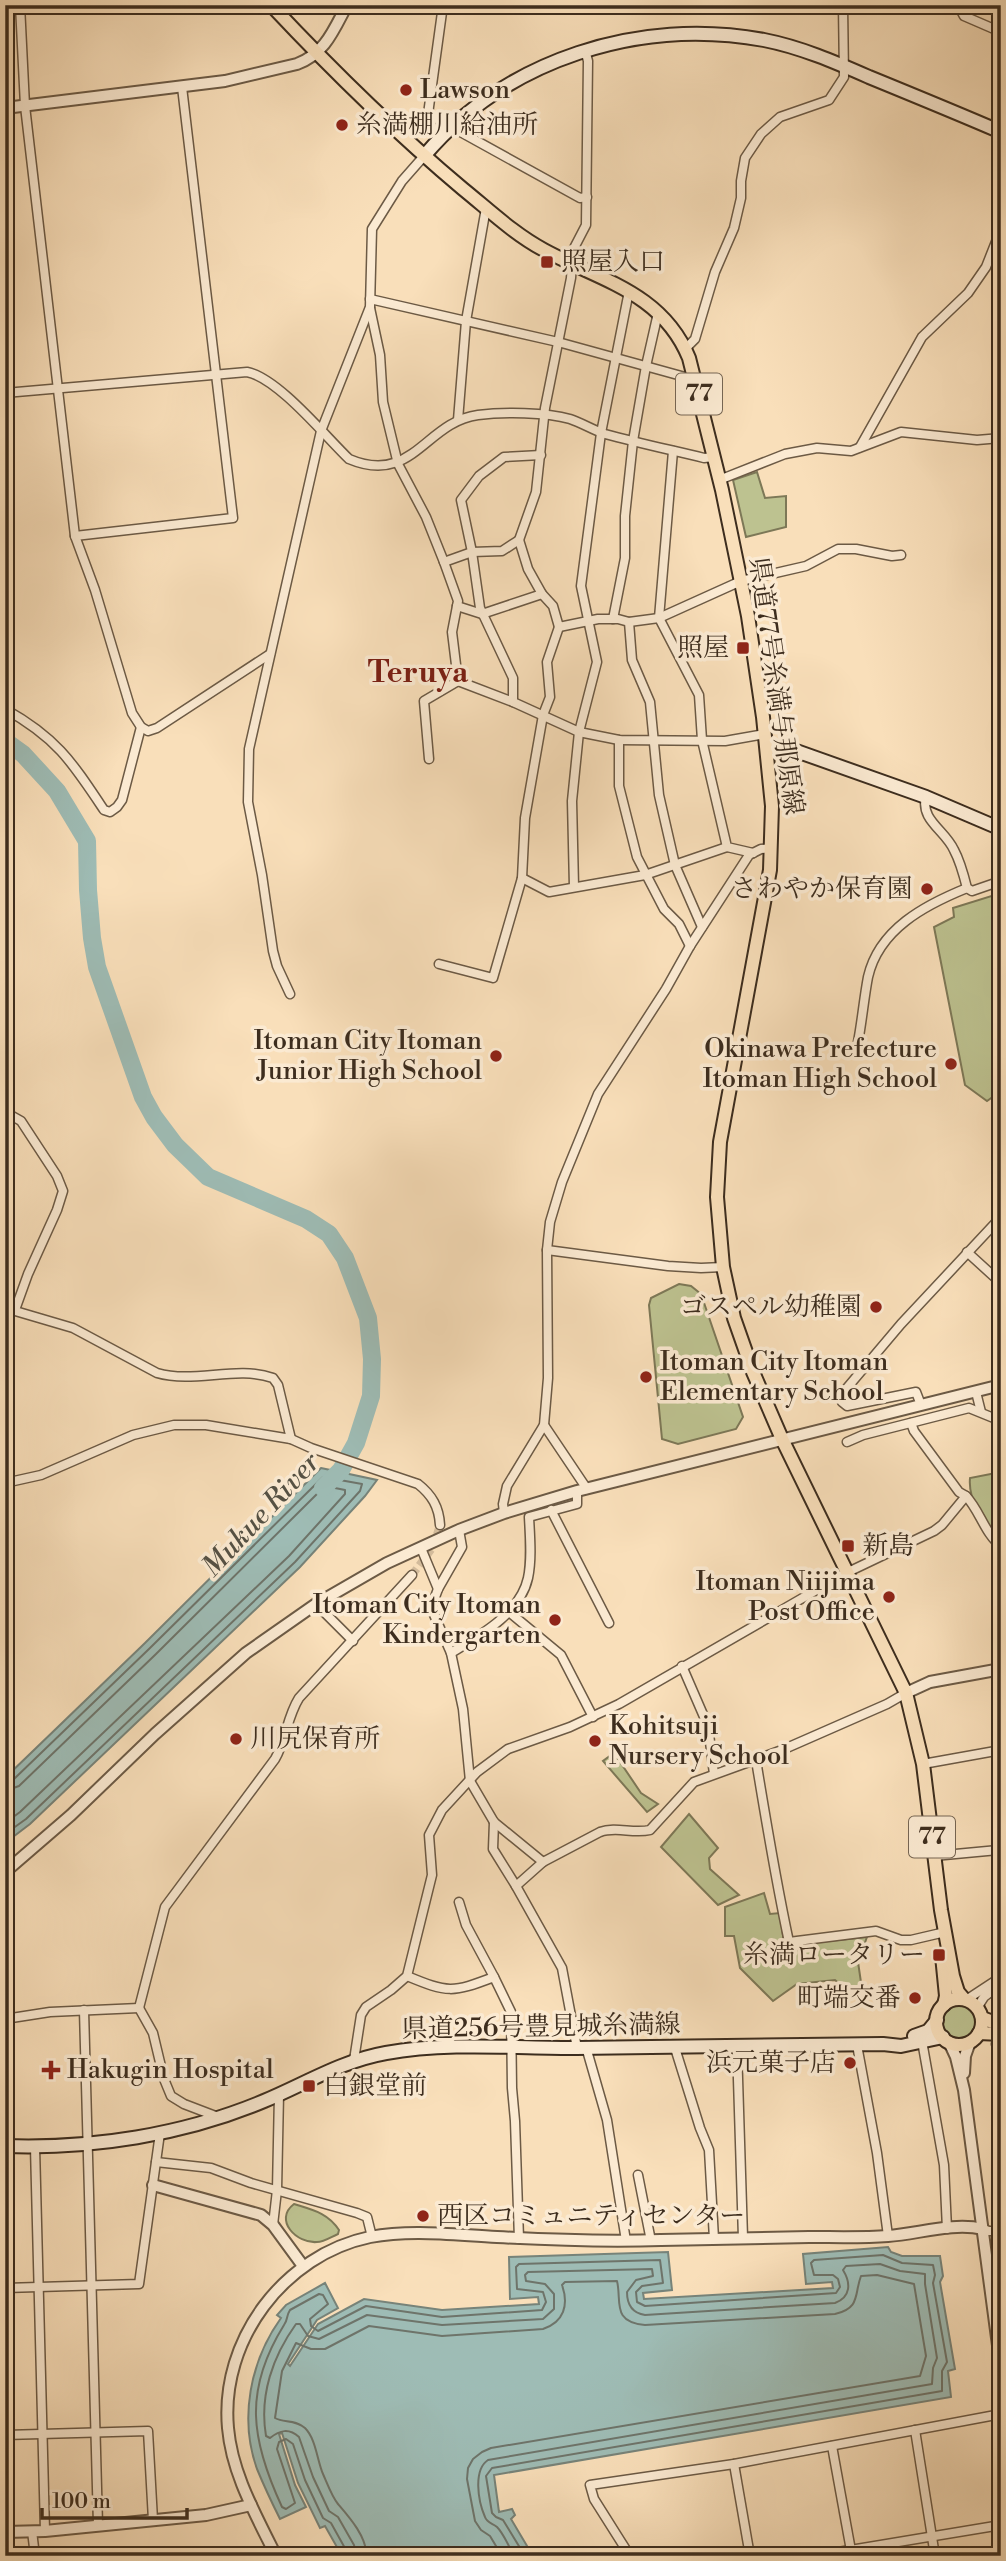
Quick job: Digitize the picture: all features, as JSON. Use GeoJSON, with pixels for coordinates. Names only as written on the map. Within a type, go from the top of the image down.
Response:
{"type":"FeatureCollection","features":[{"type":"Feature","properties":{"kind":"main road","name":"県道77号糸満与那原線"},"geometry":{"type":"LineString","coordinates":[[271,5],[317,54],[424,156],[486,208],[532,243],[629,291],[659,313],[685,349],[696,380],[741,581],[766,741],[773,816],[766,896],[723,1122],[719,1156],[717,1198],[723,1266],[729,1300],[740,1336],[782,1439],[906,1693],[923,1764],[941,1910],[956,1987],[972,2006]]}},
{"type":"Feature","properties":{"kind":"main road"},"geometry":{"type":"LineString","coordinates":[[424,156],[452,126],[499,90],[543,66],[613,42],[695,34],[765,40],[813,53],[1001,132]]}},
{"type":"Feature","properties":{"kind":"main road"},"geometry":{"type":"LineString","coordinates":[[766,741],[926,797],[1001,829]]}},
{"type":"Feature","properties":{"kind":"main road","name":"県道77号糸満与那原線"},"geometry":{"type":"LineString","coordinates":[[941,1910],[946,1996],[944,2004]]}},
{"type":"Feature","properties":{"kind":"main road"},"geometry":{"type":"LineString","coordinates":[[944,2004],[956,1999],[972,2006],[1000,2031]]}},
{"type":"Feature","properties":{"kind":"main road","name":"77"},"geometry":{"type":"LineString","coordinates":[[937,2020],[944,2004]]}},
{"type":"Feature","properties":{"kind":"main road"},"geometry":{"type":"LineString","coordinates":[[972,2006],[975,2038]]}},
{"type":"Feature","properties":{"kind":"main road"},"geometry":{"type":"LineString","coordinates":[[937,2020],[946,2040],[955,2044],[1000,2031]]}},
{"type":"Feature","properties":{"kind":"main road","name":"県道256号豊見城糸満線"},"geometry":{"type":"LineString","coordinates":[[883,2045],[926,2032],[937,2020]]}},
{"type":"Feature","properties":{"kind":"main road","name":"県道256号豊見城糸満線"},"geometry":{"type":"LineString","coordinates":[[5,2146],[89,2144],[160,2133],[220,2118],[354,2060],[403,2050],[512,2047],[901,2046],[922,2041],[946,2040]]}},
{"type":"Feature","properties":{"kind":"street"},"geometry":{"type":"LineString","coordinates":[[20,5],[25,106],[75,536],[95,590],[121,684],[132,713],[141,727],[148,730],[157,728],[270,654]]}},
{"type":"Feature","properties":{"kind":"street"},"geometry":{"type":"LineString","coordinates":[[5,108],[225,81],[287,67],[307,60],[325,46],[347,5]]}},
{"type":"Feature","properties":{"kind":"street"},"geometry":{"type":"LineString","coordinates":[[443,5],[428,114],[580,198],[587,197]]}},
{"type":"Feature","properties":{"kind":"street"},"geometry":{"type":"LineString","coordinates":[[685,349],[695,340],[715,272],[734,228],[746,159],[761,134],[780,117],[829,100],[844,77],[843,5]]}},
{"type":"Feature","properties":{"kind":"street"},"geometry":{"type":"LineString","coordinates":[[958,5],[964,16],[1001,32]]}},
{"type":"Feature","properties":{"kind":"street"},"geometry":{"type":"LineString","coordinates":[[439,964],[493,978],[522,877],[525,818],[543,715],[550,697],[547,662],[559,627],[554,606],[542,594],[528,569],[519,540],[536,492],[544,415],[573,263],[573,250],[586,225],[588,61],[585,50]]}},
{"type":"Feature","properties":{"kind":"street"},"geometry":{"type":"LineString","coordinates":[[75,536],[233,517],[182,87]]}},
{"type":"Feature","properties":{"kind":"street"},"geometry":{"type":"LineString","coordinates":[[424,156],[402,181],[372,229],[370,303],[380,355],[383,402],[398,464],[426,517],[458,601],[452,632],[458,681]]}},
{"type":"Feature","properties":{"kind":"street"},"geometry":{"type":"LineString","coordinates":[[458,420],[466,321],[486,208]]}},
{"type":"Feature","properties":{"kind":"street"},"geometry":{"type":"LineString","coordinates":[[860,447],[922,337],[968,293],[986,267],[1001,229]]}},
{"type":"Feature","properties":{"kind":"street"},"geometry":{"type":"LineString","coordinates":[[574,887],[572,801],[579,732],[597,662],[581,586],[601,433],[629,291]]}},
{"type":"Feature","properties":{"kind":"street"},"geometry":{"type":"LineString","coordinates":[[370,303],[558,342],[696,380]]}},
{"type":"Feature","properties":{"kind":"street"},"geometry":{"type":"LineString","coordinates":[[290,994],[273,951],[248,802],[249,749],[321,431],[370,303]]}},
{"type":"Feature","properties":{"kind":"street"},"geometry":{"type":"LineString","coordinates":[[613,619],[625,558],[625,516],[633,441],[646,366],[659,313]]}},
{"type":"Feature","properties":{"kind":"street"},"geometry":{"type":"LineString","coordinates":[[5,393],[216,373],[256,374],[275,385],[349,459],[375,465],[398,464],[446,426],[482,414],[544,415],[568,419],[601,433],[704,458],[714,457]]}},
{"type":"Feature","properties":{"kind":"street"},"geometry":{"type":"LineString","coordinates":[[719,480],[785,454],[817,448],[851,451],[901,432],[977,439],[1001,438]]}},
{"type":"Feature","properties":{"kind":"street"},"geometry":{"type":"LineString","coordinates":[[673,451],[659,618],[699,695],[702,740],[727,848]]}},
{"type":"Feature","properties":{"kind":"street"},"geometry":{"type":"LineString","coordinates":[[513,702],[513,678],[482,614],[461,500],[480,476],[504,457],[541,455]]}},
{"type":"Feature","properties":{"kind":"street"},"geometry":{"type":"LineString","coordinates":[[444,562],[472,552],[502,551],[519,540]]}},
{"type":"Feature","properties":{"kind":"street"},"geometry":{"type":"LineString","coordinates":[[559,627],[590,621],[613,619],[629,622],[659,618],[741,581],[806,566],[838,549],[856,548],[892,556],[901,555]]}},
{"type":"Feature","properties":{"kind":"street"},"geometry":{"type":"LineString","coordinates":[[457,606],[482,614],[542,594]]}},
{"type":"Feature","properties":{"kind":"street"},"geometry":{"type":"LineString","coordinates":[[629,622],[632,660],[650,702],[659,795],[675,865],[702,927]]}},
{"type":"Feature","properties":{"kind":"street"},"geometry":{"type":"LineString","coordinates":[[458,681],[579,732],[619,740],[766,741]]}},
{"type":"Feature","properties":{"kind":"street"},"geometry":{"type":"LineString","coordinates":[[429,759],[424,701],[458,681]]}},
{"type":"Feature","properties":{"kind":"street"},"geometry":{"type":"LineString","coordinates":[[5,709],[31,724],[56,744],[104,810],[110,812],[122,800],[141,727]]}},
{"type":"Feature","properties":{"kind":"street"},"geometry":{"type":"LineString","coordinates":[[619,740],[619,786],[630,834],[645,875],[664,909],[678,924],[690,946]]}},
{"type":"Feature","properties":{"kind":"street"},"geometry":{"type":"LineString","coordinates":[[926,797],[926,814],[954,848],[967,888],[972,891],[1001,881]]}},
{"type":"Feature","properties":{"kind":"street"},"geometry":{"type":"LineString","coordinates":[[522,877],[550,892],[645,875],[727,848],[753,853]]}},
{"type":"Feature","properties":{"kind":"street"},"geometry":{"type":"LineString","coordinates":[[504,1513],[507,1486],[544,1424],[548,1378],[547,1250],[550,1222],[562,1182],[593,1103],[702,927],[753,853],[772,848]]}},
{"type":"Feature","properties":{"kind":"street"},"geometry":{"type":"LineString","coordinates":[[858,1042],[869,976],[888,938],[906,920],[925,907],[967,888]]}},
{"type":"Feature","properties":{"kind":"street"},"geometry":{"type":"LineString","coordinates":[[5,1112],[21,1121],[57,1176],[63,1191],[15,1310]]}},
{"type":"Feature","properties":{"kind":"street"},"geometry":{"type":"LineString","coordinates":[[921,1405],[916,1392],[846,1406],[842,1402],[842,1395],[1001,1217]]}},
{"type":"Feature","properties":{"kind":"street"},"geometry":{"type":"LineString","coordinates":[[547,1250],[668,1266],[723,1266]]}},
{"type":"Feature","properties":{"kind":"street"},"geometry":{"type":"LineString","coordinates":[[967,1252],[1001,1283]]}},
{"type":"Feature","properties":{"kind":"street"},"geometry":{"type":"LineString","coordinates":[[5,1308],[73,1328],[158,1373],[172,1377],[251,1373],[273,1378],[278,1385],[291,1439]]}},
{"type":"Feature","properties":{"kind":"street"},"geometry":{"type":"LineString","coordinates":[[5,1872],[71,1815],[155,1734],[246,1653],[316,1604],[387,1563],[458,1530],[582,1490],[1001,1385]]}},
{"type":"Feature","properties":{"kind":"street"},"geometry":{"type":"LineString","coordinates":[[976,1392],[981,1412]]}},
{"type":"Feature","properties":{"kind":"street"},"geometry":{"type":"LineString","coordinates":[[847,1441],[969,1408],[1001,1421]]}},
{"type":"Feature","properties":{"kind":"street"},"geometry":{"type":"LineString","coordinates":[[911,1423],[914,1431],[959,1492],[976,1507],[995,1541],[1001,1546]]}},
{"type":"Feature","properties":{"kind":"street"},"geometry":{"type":"LineString","coordinates":[[451,1653],[480,1636],[509,1612],[528,1580],[529,1517],[577,1504],[582,1490],[544,1424]]}},
{"type":"Feature","properties":{"kind":"street"},"geometry":{"type":"LineString","coordinates":[[5,1483],[41,1475],[133,1435],[174,1425],[206,1425],[291,1439],[418,1484],[428,1491],[436,1503],[440,1525]]}},
{"type":"Feature","properties":{"kind":"street"},"geometry":{"type":"LineString","coordinates":[[354,2060],[360,2015],[366,2007],[407,1976],[432,1875],[429,1835],[442,1810],[477,1772],[508,1749],[593,1717],[619,1704],[846,1573],[942,1525],[966,1496]]}},
{"type":"Feature","properties":{"kind":"street"},"geometry":{"type":"LineString","coordinates":[[551,1510],[610,1623]]}},
{"type":"Feature","properties":{"kind":"street"},"geometry":{"type":"LineString","coordinates":[[458,1530],[462,1547],[438,1589],[431,1608],[451,1653],[463,1710],[470,1781],[494,1822],[543,1862]]}},
{"type":"Feature","properties":{"kind":"street"},"geometry":{"type":"LineString","coordinates":[[421,1548],[438,1589]]}},
{"type":"Feature","properties":{"kind":"street"},"geometry":{"type":"LineString","coordinates":[[220,2118],[184,2104],[171,2095],[164,2079],[153,2033],[139,2008],[165,1907],[275,1759],[282,1748],[293,1708],[299,1698],[412,1575]]}},
{"type":"Feature","properties":{"kind":"street"},"geometry":{"type":"LineString","coordinates":[[316,1604],[354,1641]]}},
{"type":"Feature","properties":{"kind":"street"},"geometry":{"type":"LineString","coordinates":[[509,1612],[561,1655],[593,1717]]}},
{"type":"Feature","properties":{"kind":"street"},"geometry":{"type":"LineString","coordinates":[[682,1666],[708,1726],[714,1774]]}},
{"type":"Feature","properties":{"kind":"street"},"geometry":{"type":"LineString","coordinates":[[516,1886],[543,1862],[607,1829],[642,1832],[650,1830],[694,1782],[756,1760],[885,1705],[924,1684],[1001,1669]]}},
{"type":"Feature","properties":{"kind":"street"},"geometry":{"type":"LineString","coordinates":[[923,1764],[999,1750],[1001,1788]]}},
{"type":"Feature","properties":{"kind":"street"},"geometry":{"type":"LineString","coordinates":[[756,1760],[775,1879],[789,1942],[876,1931],[901,1940],[941,1933]]}},
{"type":"Feature","properties":{"kind":"street"},"geometry":{"type":"LineString","coordinates":[[494,1822],[494,1849],[562,1968],[582,2048],[607,2120],[626,2241]]}},
{"type":"Feature","properties":{"kind":"street"},"geometry":{"type":"LineString","coordinates":[[934,1856],[998,1850],[1001,1838]]}},
{"type":"Feature","properties":{"kind":"street"},"geometry":{"type":"LineString","coordinates":[[459,1902],[466,1924],[511,2012],[519,2239]]}},
{"type":"Feature","properties":{"kind":"street"},"geometry":{"type":"LineString","coordinates":[[407,1976],[448,1990],[472,1986],[494,1977]]}},
{"type":"Feature","properties":{"kind":"street"},"geometry":{"type":"LineString","coordinates":[[972,2006],[1001,1977]]}},
{"type":"Feature","properties":{"kind":"street"},"geometry":{"type":"LineString","coordinates":[[972,2006],[1001,1984]]}},
{"type":"Feature","properties":{"kind":"street"},"geometry":{"type":"LineString","coordinates":[[5,2019],[21,2015],[139,2008]]}},
{"type":"Feature","properties":{"kind":"street"},"geometry":{"type":"LineString","coordinates":[[84,2010],[98,2525]]}},
{"type":"Feature","properties":{"kind":"street"},"geometry":{"type":"LineString","coordinates":[[1000,2031],[996,2044],[1001,2057]]}},
{"type":"Feature","properties":{"kind":"street"},"geometry":{"type":"LineString","coordinates":[[964,2090],[965,2056],[975,2038]]}},
{"type":"Feature","properties":{"kind":"street"},"geometry":{"type":"LineString","coordinates":[[946,2040],[956,2057],[964,2090],[1000,2360]]}},
{"type":"Feature","properties":{"kind":"street"},"geometry":{"type":"LineString","coordinates":[[922,2041],[944,2165],[947,2229]]}},
{"type":"Feature","properties":{"kind":"street"},"geometry":{"type":"LineString","coordinates":[[857,2045],[877,2153],[888,2236]]}},
{"type":"Feature","properties":{"kind":"street"},"geometry":{"type":"LineString","coordinates":[[737,2047],[743,2238]]}},
{"type":"Feature","properties":{"kind":"street"},"geometry":{"type":"LineString","coordinates":[[675,2048],[709,2150],[714,2239]]}},
{"type":"Feature","properties":{"kind":"street"},"geometry":{"type":"LineString","coordinates":[[273,2225],[277,2190],[279,2094]]}},
{"type":"Feature","properties":{"kind":"street"},"geometry":{"type":"LineString","coordinates":[[5,2288],[139,2284],[160,2133]]}},
{"type":"Feature","properties":{"kind":"street"},"geometry":{"type":"LineString","coordinates":[[35,2147],[45,2531]]}},
{"type":"Feature","properties":{"kind":"street"},"geometry":{"type":"LineString","coordinates":[[156,2162],[211,2168],[367,2217],[372,2237]]}},
{"type":"Feature","properties":{"kind":"street"},"geometry":{"type":"LineString","coordinates":[[638,2175],[650,2241]]}},
{"type":"Feature","properties":{"kind":"street"},"geometry":{"type":"LineString","coordinates":[[153,2185],[261,2215],[273,2225],[303,2266]]}},
{"type":"Feature","properties":{"kind":"street"},"geometry":{"type":"LineString","coordinates":[[276,2556],[237,2470],[228,2429],[229,2391],[233,2369],[255,2320],[278,2289],[303,2266],[337,2248],[372,2237],[411,2232],[519,2239],[650,2241],[888,2236],[947,2229],[1001,2231]]}},
{"type":"Feature","properties":{"kind":"street"},"geometry":{"type":"LineString","coordinates":[[630,2556],[594,2499],[590,2485],[734,2464],[1001,2414]]}},
{"type":"Feature","properties":{"kind":"street"},"geometry":{"type":"LineString","coordinates":[[915,2430],[935,2556]]}},
{"type":"Feature","properties":{"kind":"street"},"geometry":{"type":"LineString","coordinates":[[5,2435],[148,2431],[153,2520]]}},
{"type":"Feature","properties":{"kind":"street"},"geometry":{"type":"LineString","coordinates":[[832,2446],[851,2553]]}},
{"type":"Feature","properties":{"kind":"street"},"geometry":{"type":"LineString","coordinates":[[734,2464],[750,2556]]}},
{"type":"Feature","properties":{"kind":"street"},"geometry":{"type":"LineString","coordinates":[[5,2532],[45,2531],[206,2515],[251,2505]]}},
{"type":"Feature","properties":{"kind":"street"},"geometry":{"type":"LineString","coordinates":[[814,2556],[851,2553],[1001,2525]]}},
{"type":"Feature","properties":{"kind":"street"},"geometry":{"type":"LineString","coordinates":[[32,2531],[35,2556]]}},
{"type":"Feature","properties":{"kind":"green space"},"geometry":{"type":"Polygon","coordinates":[[[757,472],[765,498],[786,496],[786,527],[746,537],[733,480],[757,472]]]}},
{"type":"Feature","properties":{"kind":"green space"},"geometry":{"type":"Polygon","coordinates":[[[1001,893],[1001,1091],[987,1101],[965,1085],[934,927],[954,917],[953,908],[1001,893]]]}},
{"type":"Feature","properties":{"kind":"green space"},"geometry":{"type":"Polygon","coordinates":[[[679,1284],[691,1286],[701,1294],[743,1417],[736,1429],[678,1444],[662,1439],[649,1305],[651,1298],[679,1284]]]}},
{"type":"Feature","properties":{"kind":"green space"},"geometry":{"type":"Polygon","coordinates":[[[1001,1472],[1001,1539],[988,1527],[978,1512],[971,1495],[970,1478],[1001,1472]]]}},
{"type":"Feature","properties":{"kind":"green space"},"geometry":{"type":"Polygon","coordinates":[[[614,1753],[641,1793],[658,1804],[647,1812],[603,1761],[614,1753]]]}},
{"type":"Feature","properties":{"kind":"green space"},"geometry":{"type":"Polygon","coordinates":[[[689,1814],[718,1848],[709,1858],[710,1869],[739,1895],[718,1905],[661,1847],[689,1814]]]}},
{"type":"Feature","properties":{"kind":"green space"},"geometry":{"type":"Polygon","coordinates":[[[764,1893],[770,1914],[780,1913],[785,1951],[810,1949],[809,1943],[867,1937],[858,1962],[862,1989],[846,1989],[835,1980],[797,1984],[773,2001],[740,1968],[734,1936],[725,1936],[725,1907],[764,1893]]]}},
{"type":"Feature","properties":{"kind":"green space"},"geometry":{"type":"Polygon","coordinates":[[[959,2003],[972,2009],[978,2022],[972,2035],[959,2041],[946,2035],[940,2022],[946,2009],[959,2003]]]}},
{"type":"Feature","properties":{"kind":"green space"},"geometry":{"type":"Polygon","coordinates":[[[294,2204],[325,2216],[335,2224],[339,2230],[338,2234],[317,2242],[309,2242],[295,2235],[287,2224],[286,2217],[294,2204]]]}},
{"type":"Feature","properties":{"kind":"water"},"geometry":{"type":"Polygon","coordinates":[[[321,1468],[377,1480],[300,1567],[30,1824],[5,1843],[5,1778],[321,1468]]]}},
{"type":"Feature","properties":{"kind":"water"},"geometry":{"type":"Polygon","coordinates":[[[888,2247],[891,2252],[902,2256],[940,2256],[943,2276],[940,2282],[955,2369],[948,2371],[951,2397],[494,2475],[499,2512],[512,2509],[515,2515],[511,2519],[533,2556],[342,2556],[325,2526],[320,2528],[298,2483],[282,2433],[279,2434],[295,2485],[306,2507],[280,2519],[257,2469],[249,2430],[255,2371],[270,2335],[281,2318],[277,2315],[286,2305],[325,2283],[338,2308],[317,2320],[288,2364],[290,2366],[318,2324],[364,2299],[442,2310],[539,2304],[538,2297],[510,2299],[509,2257],[668,2252],[672,2290],[643,2293],[644,2299],[833,2288],[832,2282],[806,2284],[803,2254],[888,2247]]]}},
{"type":"Feature","properties":{"kind":"waterway","name":"Mukue River"},"geometry":{"type":"LineString","coordinates":[[5,741],[23,754],[57,791],[87,841],[88,890],[97,967],[143,1097],[154,1117],[175,1145],[208,1177],[306,1219],[329,1234],[345,1258],[368,1318],[372,1359],[371,1396],[356,1443],[341,1470],[323,1488]]}},
{"type":"Feature","properties":{"kind":"tunnel"},"geometry":{"type":"LineString","coordinates":[[412,1575],[433,1547],[440,1525]]}},
{"type":"Feature","properties":{"kind":"place","name":"Lawson"},"geometry":{"type":"Point","coordinates":[406,90]}},
{"type":"Feature","properties":{"kind":"place","name":"糸満棚川給油所"},"geometry":{"type":"Point","coordinates":[342,125]}},
{"type":"Feature","properties":{"kind":"place","name":"照屋入口"},"geometry":{"type":"Point","coordinates":[547,262]}},
{"type":"Feature","properties":{"kind":"place","name":"照屋"},"geometry":{"type":"Point","coordinates":[743,648]}},
{"type":"Feature","properties":{"kind":"place","name":"さわやか保育園"},"geometry":{"type":"Point","coordinates":[927,889]}},
{"type":"Feature","properties":{"kind":"place","name":"Itoman City Itoman Junior High School"},"geometry":{"type":"Point","coordinates":[496,1056]}},
{"type":"Feature","properties":{"kind":"place","name":"Okinawa Prefecture Itoman High School"},"geometry":{"type":"Point","coordinates":[951,1064]}},
{"type":"Feature","properties":{"kind":"place","name":"ゴスペル幼稚園"},"geometry":{"type":"Point","coordinates":[876,1307]}},
{"type":"Feature","properties":{"kind":"place","name":"Itoman City Itoman Elementary School"},"geometry":{"type":"Point","coordinates":[646,1377]}},
{"type":"Feature","properties":{"kind":"place","name":"新島"},"geometry":{"type":"Point","coordinates":[848,1546]}},
{"type":"Feature","properties":{"kind":"place","name":"Itoman Niijima Post Office"},"geometry":{"type":"Point","coordinates":[889,1597]}},
{"type":"Feature","properties":{"kind":"place","name":"Itoman City Itoman Kindergarten"},"geometry":{"type":"Point","coordinates":[555,1620]}},
{"type":"Feature","properties":{"kind":"place","name":"川尻保育所"},"geometry":{"type":"Point","coordinates":[236,1739]}},
{"type":"Feature","properties":{"kind":"place","name":"Kohitsuji Nursery School"},"geometry":{"type":"Point","coordinates":[595,1741]}},
{"type":"Feature","properties":{"kind":"place","name":"糸満ロータリー"},"geometry":{"type":"Point","coordinates":[939,1955]}},
{"type":"Feature","properties":{"kind":"place","name":"町端交番"},"geometry":{"type":"Point","coordinates":[915,1998]}},
{"type":"Feature","properties":{"kind":"place","name":"浜元菓子店"},"geometry":{"type":"Point","coordinates":[850,2063]}},
{"type":"Feature","properties":{"kind":"place","name":"Hakugin Hospital"},"geometry":{"type":"Point","coordinates":[51,2070]}},
{"type":"Feature","properties":{"kind":"place","name":"白銀堂前"},"geometry":{"type":"Point","coordinates":[309,2086]}},
{"type":"Feature","properties":{"kind":"place","name":"西区コミュニティセンター"},"geometry":{"type":"Point","coordinates":[423,2216]}},
{"type":"Feature","properties":{"kind":"district","name":"Teruya"},"geometry":{"type":"Point","coordinates":[418,673]}}]}
